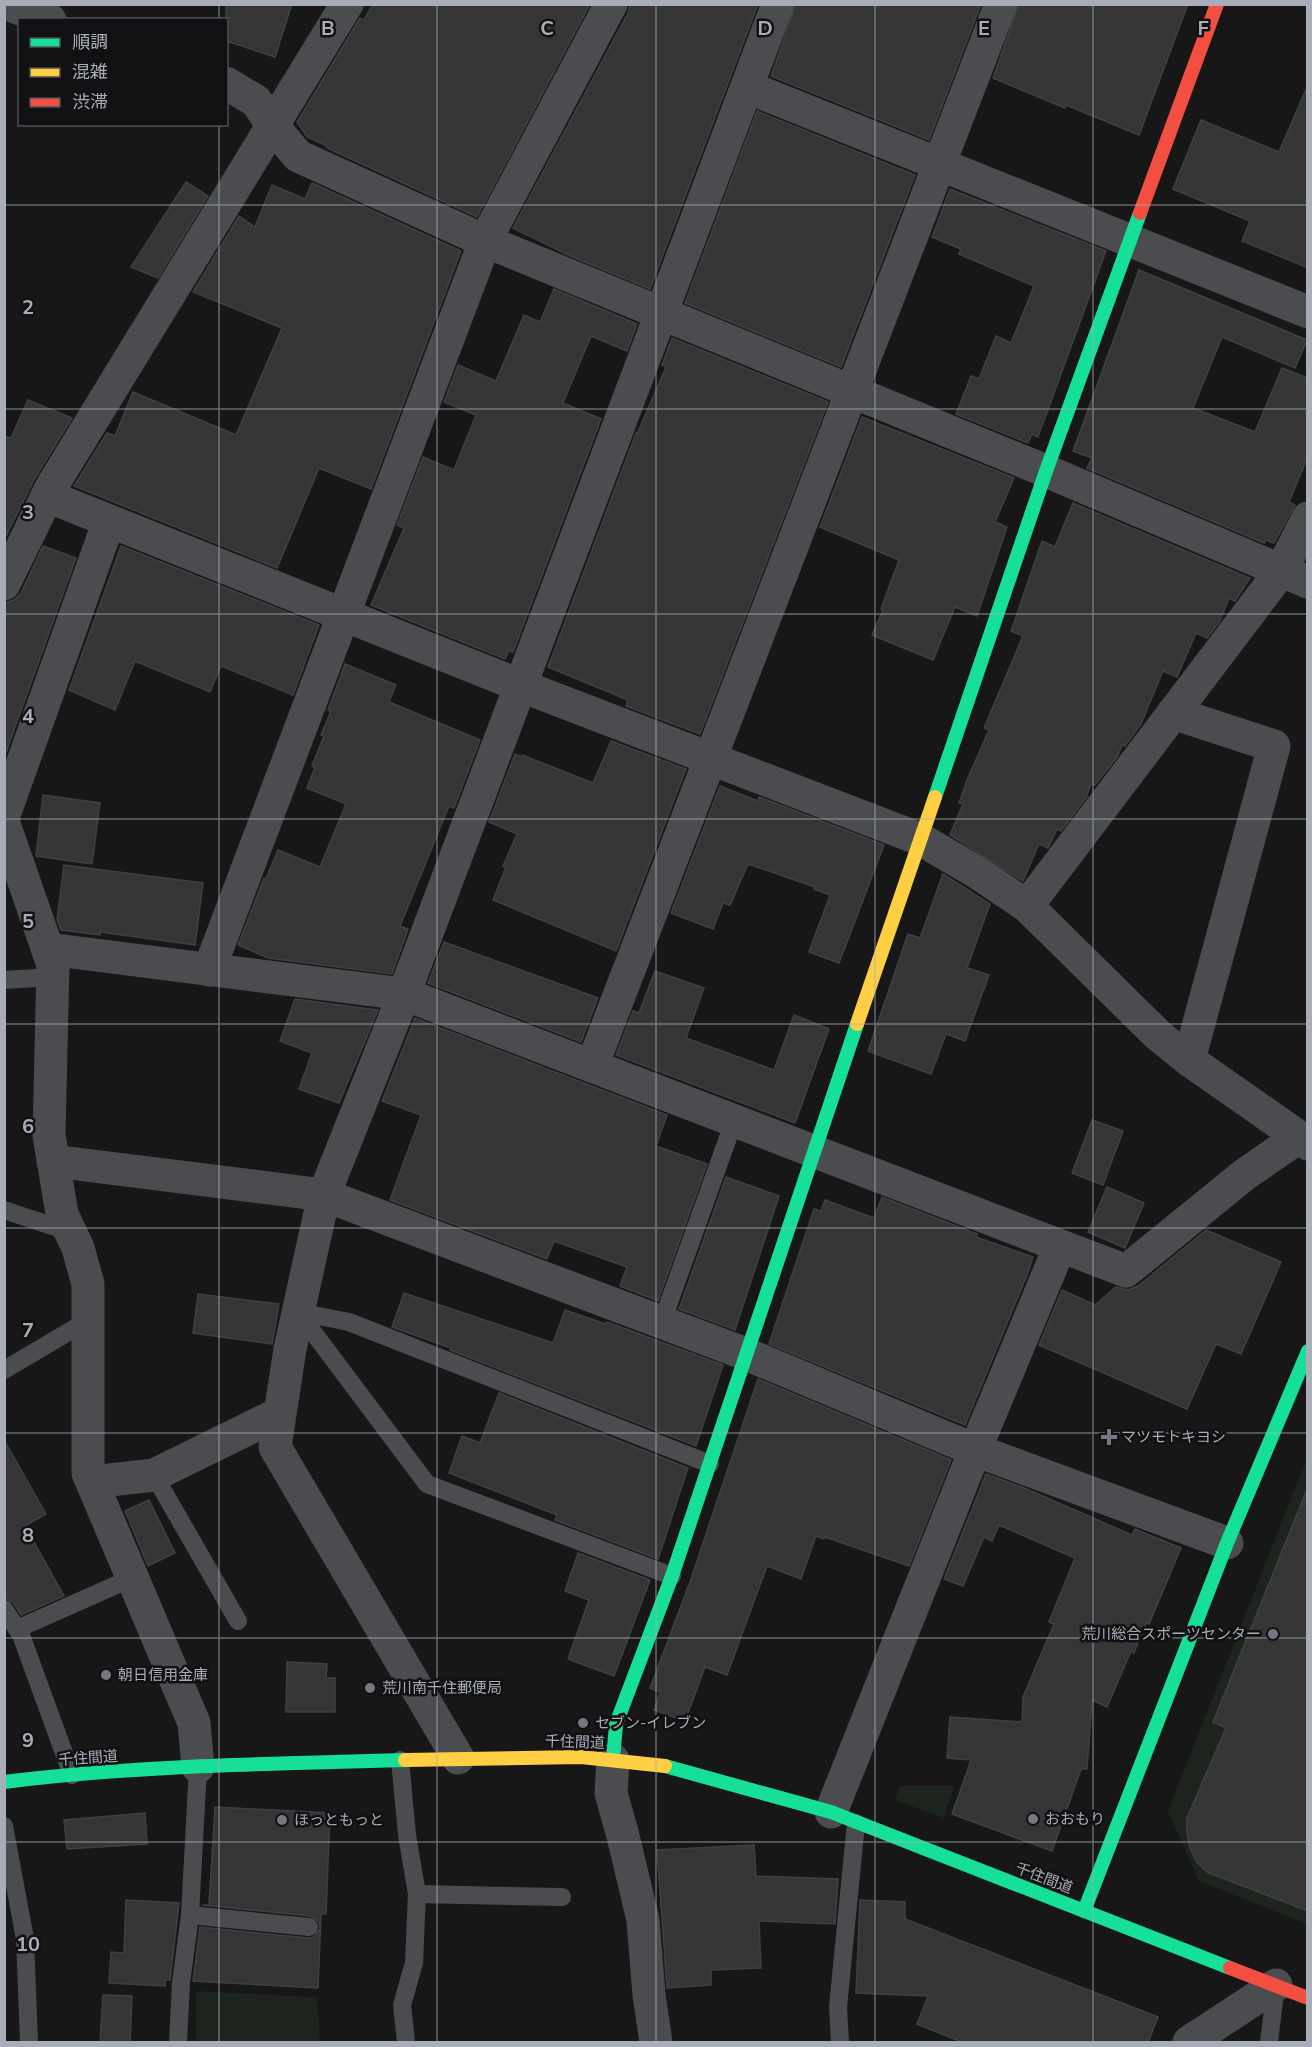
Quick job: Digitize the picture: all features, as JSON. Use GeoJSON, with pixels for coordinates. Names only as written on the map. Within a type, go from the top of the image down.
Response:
{"type":"FeatureCollection","features":[{"type":"Feature","properties":{"kind":"street"},"geometry":{"type":"LineString","coordinates":[[7,4],[45,18]]}},
{"type":"Feature","properties":{"kind":"street"},"geometry":{"type":"LineString","coordinates":[[4,584],[47,496],[347,4]]}},
{"type":"Feature","properties":{"kind":"street"},"geometry":{"type":"LineString","coordinates":[[209,970],[485,241],[611,4]]}},
{"type":"Feature","properties":{"kind":"street"},"geometry":{"type":"LineString","coordinates":[[458,1758],[275,1447],[298,1312],[324,1195],[404,994],[519,684],[778,4]]}},
{"type":"Feature","properties":{"kind":"street"},"geometry":{"type":"LineString","coordinates":[[592,1066],[1001,4]]}},
{"type":"Feature","properties":{"kind":"street"},"geometry":{"type":"LineString","coordinates":[[656,2043],[642,1920],[623,1836],[610,1793],[616,1724],[672,1576],[1046,471],[1217,4]]}},
{"type":"Feature","properties":{"kind":"street"},"geometry":{"type":"LineString","coordinates":[[228,84],[256,101],[298,156],[485,241],[1046,471],[1294,577]]}},
{"type":"Feature","properties":{"kind":"street"},"geometry":{"type":"LineString","coordinates":[[747,87],[1308,312]]}},
{"type":"Feature","properties":{"kind":"street"},"geometry":{"type":"LineString","coordinates":[[47,496],[519,684],[920,839],[978,873],[1027,906],[1158,1035],[1189,1060],[1303,1140],[1244,1175],[1126,1271],[404,994],[209,970],[50,963]]}},
{"type":"Feature","properties":{"kind":"street"},"geometry":{"type":"LineString","coordinates":[[1027,906],[1173,713],[1294,577],[1308,518]]}},
{"type":"Feature","properties":{"kind":"street"},"geometry":{"type":"LineString","coordinates":[[4,815],[109,521]]}},
{"type":"Feature","properties":{"kind":"street"},"geometry":{"type":"LineString","coordinates":[[1173,713],[1274,746],[1189,1060]]}},
{"type":"Feature","properties":{"kind":"street"},"geometry":{"type":"LineString","coordinates":[[4,824],[50,963],[49,1136],[62,1214],[78,1248],[88,1284],[88,1473],[194,1723],[198,1767]]}},
{"type":"Feature","properties":{"kind":"street"},"geometry":{"type":"LineString","coordinates":[[53,1161],[324,1195],[746,1354],[975,1450],[1227,1543]]}},
{"type":"Feature","properties":{"kind":"street"},"geometry":{"type":"LineString","coordinates":[[843,1818],[975,1450],[1060,1246]]}},
{"type":"Feature","properties":{"kind":"street"},"geometry":{"type":"LineString","coordinates":[[1084,1911],[1227,1543],[1308,1351]]}},
{"type":"Feature","properties":{"kind":"street"},"geometry":{"type":"LineString","coordinates":[[92,1482],[154,1475],[280,1413]]}},
{"type":"Feature","properties":{"kind":"street","name":"千住間道"},"geometry":{"type":"LineString","coordinates":[[4,1782],[198,1767],[458,1758],[581,1756],[668,1766],[843,1818],[1308,1998]]}},
{"type":"Feature","properties":{"kind":"street"},"geometry":{"type":"LineString","coordinates":[[1190,2043],[1276,1985]]}},
{"type":"Feature","properties":{"kind":"lane"},"geometry":{"type":"LineString","coordinates":[[4,980],[50,963]]}},
{"type":"Feature","properties":{"kind":"lane"},"geometry":{"type":"LineString","coordinates":[[662,1322],[734,1121]]}},
{"type":"Feature","properties":{"kind":"lane"},"geometry":{"type":"LineString","coordinates":[[4,1210],[70,1232]]}},
{"type":"Feature","properties":{"kind":"lane"},"geometry":{"type":"LineString","coordinates":[[298,1312],[349,1322],[710,1464]]}},
{"type":"Feature","properties":{"kind":"lane"},"geometry":{"type":"LineString","coordinates":[[298,1312],[427,1484],[672,1576]]}},
{"type":"Feature","properties":{"kind":"lane"},"geometry":{"type":"LineString","coordinates":[[4,1370],[87,1321]]}},
{"type":"Feature","properties":{"kind":"lane"},"geometry":{"type":"LineString","coordinates":[[154,1475],[238,1621]]}},
{"type":"Feature","properties":{"kind":"lane"},"geometry":{"type":"LineString","coordinates":[[17,1629],[132,1578]]}},
{"type":"Feature","properties":{"kind":"lane"},"geometry":{"type":"LineString","coordinates":[[4,1609],[21,1635],[72,1775]]}},
{"type":"Feature","properties":{"kind":"lane"},"geometry":{"type":"LineString","coordinates":[[399,1760],[407,1835],[417,1894],[414,1963],[402,2005],[406,2043]]}},
{"type":"Feature","properties":{"kind":"lane"},"geometry":{"type":"LineString","coordinates":[[178,2043],[181,1983],[190,1915],[198,1767]]}},
{"type":"Feature","properties":{"kind":"lane"},"geometry":{"type":"LineString","coordinates":[[840,2043],[838,2007],[843,1818]]}},
{"type":"Feature","properties":{"kind":"lane"},"geometry":{"type":"LineString","coordinates":[[4,1826],[25,1939],[29,2043]]}},
{"type":"Feature","properties":{"kind":"lane"},"geometry":{"type":"LineString","coordinates":[[417,1894],[562,1897]]}},
{"type":"Feature","properties":{"kind":"lane"},"geometry":{"type":"LineString","coordinates":[[190,1915],[309,1927]]}},
{"type":"Feature","properties":{"kind":"lane"},"geometry":{"type":"LineString","coordinates":[[1269,2043],[1276,1985]]}},
{"type":"Feature","properties":{"kind":"shaded area","name":"荒川総合スポーツセンター"},"geometry":{"type":"Polygon","coordinates":[[[1307,1458],[1307,1924],[1199,1881],[1168,1811],[1307,1458]]]}},
{"type":"Feature","properties":{"kind":"shaded area"},"geometry":{"type":"Polygon","coordinates":[[[900,1786],[954,1786],[944,1818],[895,1800],[900,1786]]]}},
{"type":"Feature","properties":{"kind":"shaded area"},"geometry":{"type":"Polygon","coordinates":[[[196,1991],[317,1997],[320,2042],[196,2042],[196,1991]]]}},
{"type":"Feature","properties":{"kind":"building"},"geometry":{"type":"Polygon","coordinates":[[[226,4],[292,4],[275,57],[228,42],[228,18],[226,18],[226,4]]]}},
{"type":"Feature","properties":{"kind":"building"},"geometry":{"type":"Polygon","coordinates":[[[373,4],[590,4],[477,217],[327,148],[307,137],[297,122],[360,18],[364,20],[373,4]]]}},
{"type":"Feature","properties":{"kind":"building"},"geometry":{"type":"Polygon","coordinates":[[[630,4],[758,4],[650,289],[568,255],[513,228],[628,13],[630,4]]]}},
{"type":"Feature","properties":{"kind":"building"},"geometry":{"type":"Polygon","coordinates":[[[796,4],[981,4],[929,140],[771,76],[796,4]]]}},
{"type":"Feature","properties":{"kind":"building"},"geometry":{"type":"Polygon","coordinates":[[[1019,4],[1188,4],[1139,135],[993,78],[1019,4]]]}},
{"type":"Feature","properties":{"kind":"building"},"geometry":{"type":"Polygon","coordinates":[[[1308,85],[1308,268],[1242,241],[1250,221],[1173,189],[1201,120],[1279,152],[1308,85]]]}},
{"type":"Feature","properties":{"kind":"building"},"geometry":{"type":"Polygon","coordinates":[[[757,111],[915,175],[841,367],[685,303],[757,111]]]}},
{"type":"Feature","properties":{"kind":"building"},"geometry":{"type":"Polygon","coordinates":[[[186,182],[208,196],[158,278],[131,267],[186,182]]]}},
{"type":"Feature","properties":{"kind":"building"},"geometry":{"type":"Polygon","coordinates":[[[312,183],[461,251],[371,489],[319,468],[277,568],[74,486],[107,433],[115,436],[133,392],[236,435],[282,328],[193,292],[239,216],[255,227],[272,185],[305,199],[312,183]]]}},
{"type":"Feature","properties":{"kind":"building"},"geometry":{"type":"Polygon","coordinates":[[[950,189],[1106,251],[1038,437],[1032,434],[1028,443],[956,414],[971,376],[979,379],[996,336],[1011,343],[1034,286],[959,254],[961,249],[932,237],[950,189]]]}},
{"type":"Feature","properties":{"kind":"building"},"geometry":{"type":"Polygon","coordinates":[[[1139,270],[1307,340],[1295,368],[1222,337],[1193,408],[1255,432],[1282,368],[1308,378],[1308,456],[1289,502],[1295,505],[1274,543],[1266,540],[1264,543],[1087,468],[1092,458],[1073,451],[1139,270]]]}},
{"type":"Feature","properties":{"kind":"building"},"geometry":{"type":"Polygon","coordinates":[[[554,289],[637,324],[627,351],[591,336],[563,403],[601,419],[513,652],[509,651],[505,659],[371,605],[404,528],[397,525],[423,457],[454,470],[476,415],[444,402],[458,365],[496,381],[524,315],[540,322],[554,289]]]}},
{"type":"Feature","properties":{"kind":"building"},"geometry":{"type":"Polygon","coordinates":[[[672,338],[828,402],[700,734],[626,706],[628,700],[548,667],[636,433],[666,367],[662,365],[672,338]]]}},
{"type":"Feature","properties":{"kind":"building"},"geometry":{"type":"Polygon","coordinates":[[[28,400],[72,418],[35,478],[4,540],[4,436],[11,438],[28,400]]]}},
{"type":"Feature","properties":{"kind":"building"},"geometry":{"type":"Polygon","coordinates":[[[862,417],[1014,478],[995,522],[1007,527],[977,616],[955,607],[933,660],[872,635],[883,610],[881,609],[899,560],[820,527],[862,417]]]}},
{"type":"Feature","properties":{"kind":"building"},"geometry":{"type":"Polygon","coordinates":[[[1073,503],[1250,578],[1235,601],[1229,598],[1220,621],[1207,638],[1196,633],[1177,677],[1163,671],[1141,724],[1125,746],[1122,745],[1117,757],[1095,785],[1091,784],[1086,798],[1061,831],[1057,829],[1048,848],[1039,844],[1023,881],[950,835],[963,804],[959,803],[967,780],[989,730],[984,728],[1023,636],[1011,631],[1042,541],[1055,547],[1073,503]]]}},
{"type":"Feature","properties":{"kind":"building"},"geometry":{"type":"Polygon","coordinates":[[[43,546],[76,558],[4,758],[4,603],[14,600],[21,593],[43,546]]]}},
{"type":"Feature","properties":{"kind":"building"},"geometry":{"type":"Polygon","coordinates":[[[121,546],[319,625],[293,695],[221,666],[210,692],[135,661],[115,710],[69,690],[121,546]]]}},
{"type":"Feature","properties":{"kind":"building"},"geometry":{"type":"Polygon","coordinates":[[[345,664],[396,685],[389,702],[480,740],[454,808],[449,806],[400,926],[408,929],[392,974],[268,958],[238,945],[264,878],[266,879],[278,850],[320,867],[346,804],[307,788],[315,767],[312,766],[324,736],[321,735],[331,711],[328,710],[345,664]]]}},
{"type":"Feature","properties":{"kind":"building"},"geometry":{"type":"Polygon","coordinates":[[[611,741],[686,769],[616,951],[493,900],[506,867],[503,866],[517,834],[489,822],[515,754],[593,783],[611,741]]]}},
{"type":"Feature","properties":{"kind":"building"},"geometry":{"type":"Polygon","coordinates":[[[720,786],[758,801],[759,797],[884,845],[839,963],[809,952],[830,895],[814,889],[815,887],[748,864],[730,905],[723,903],[713,929],[671,913],[720,786]]]}},
{"type":"Feature","properties":{"kind":"building"},"geometry":{"type":"Polygon","coordinates":[[[43,795],[100,803],[92,864],[36,856],[43,795]]]}},
{"type":"Feature","properties":{"kind":"building"},"geometry":{"type":"Polygon","coordinates":[[[64,865],[203,883],[195,945],[100,932],[100,935],[61,930],[57,920],[64,865]]]}},
{"type":"Feature","properties":{"kind":"building"},"geometry":{"type":"Polygon","coordinates":[[[943,874],[990,904],[967,968],[989,975],[965,1041],[946,1034],[931,1074],[868,1051],[908,934],[920,938],[943,874]]]}},
{"type":"Feature","properties":{"kind":"building"},"geometry":{"type":"Polygon","coordinates":[[[444,942],[598,998],[581,1042],[428,983],[444,942]]]}},
{"type":"Feature","properties":{"kind":"building"},"geometry":{"type":"Polygon","coordinates":[[[655,971],[704,988],[686,1038],[774,1070],[794,1015],[829,1029],[795,1123],[616,1055],[633,1011],[639,1013],[655,971]]]}},
{"type":"Feature","properties":{"kind":"building"},"geometry":{"type":"Polygon","coordinates":[[[295,999],[378,1010],[339,1103],[299,1089],[312,1053],[280,1041],[295,999]]]}},
{"type":"Feature","properties":{"kind":"building"},"geometry":{"type":"Polygon","coordinates":[[[415,1018],[667,1115],[656,1146],[707,1164],[658,1301],[620,1286],[627,1267],[554,1241],[547,1259],[390,1200],[421,1115],[382,1101],[415,1018]]]}},
{"type":"Feature","properties":{"kind":"building"},"geometry":{"type":"Polygon","coordinates":[[[1092,1120],[1123,1131],[1103,1185],[1072,1173],[1092,1120]]]}},
{"type":"Feature","properties":{"kind":"building"},"geometry":{"type":"Polygon","coordinates":[[[726,1177],[779,1196],[735,1330],[679,1309],[726,1177]]]}},
{"type":"Feature","properties":{"kind":"building"},"geometry":{"type":"Polygon","coordinates":[[[1107,1187],[1144,1203],[1125,1248],[1088,1232],[1107,1187]]]}},
{"type":"Feature","properties":{"kind":"building"},"geometry":{"type":"Polygon","coordinates":[[[882,1197],[977,1234],[976,1237],[1033,1257],[965,1425],[769,1344],[814,1209],[821,1211],[825,1200],[874,1218],[882,1197]]]}},
{"type":"Feature","properties":{"kind":"building"},"geometry":{"type":"Polygon","coordinates":[[[1206,1230],[1281,1262],[1241,1354],[1216,1344],[1187,1409],[1039,1345],[1062,1290],[1095,1305],[1116,1287],[1128,1290],[1138,1286],[1206,1230]]]}},
{"type":"Feature","properties":{"kind":"building"},"geometry":{"type":"Polygon","coordinates":[[[404,1293],[553,1343],[565,1310],[606,1324],[607,1322],[723,1365],[696,1446],[450,1350],[451,1348],[392,1327],[404,1293]]]}},
{"type":"Feature","properties":{"kind":"building"},"geometry":{"type":"Polygon","coordinates":[[[198,1294],[279,1304],[272,1344],[193,1333],[198,1294]]]}},
{"type":"Feature","properties":{"kind":"building"},"geometry":{"type":"Polygon","coordinates":[[[758,1379],[951,1460],[909,1566],[825,1537],[824,1539],[816,1536],[801,1579],[767,1566],[727,1675],[705,1667],[685,1721],[654,1710],[660,1692],[650,1688],[690,1582],[758,1379]]]}},
{"type":"Feature","properties":{"kind":"building"},"geometry":{"type":"Polygon","coordinates":[[[499,1393],[688,1468],[658,1559],[555,1520],[557,1515],[449,1473],[462,1436],[480,1443],[499,1393]]]}},
{"type":"Feature","properties":{"kind":"building"},"geometry":{"type":"Polygon","coordinates":[[[4,1440],[46,1514],[25,1526],[64,1596],[21,1615],[13,1602],[4,1598],[4,1440]]]}},
{"type":"Feature","properties":{"kind":"building"},"geometry":{"type":"Polygon","coordinates":[[[986,1474],[1022,1487],[1132,1535],[1135,1529],[1181,1548],[1149,1624],[1146,1623],[1134,1653],[1131,1651],[1107,1707],[1092,1700],[1087,1769],[1081,1769],[1052,1851],[952,1814],[971,1760],[947,1758],[950,1717],[1022,1722],[1023,1697],[1054,1624],[1049,1622],[1075,1558],[999,1525],[992,1541],[984,1537],[963,1586],[944,1579],[986,1474]]]}},
{"type":"Feature","properties":{"kind":"building","name":"荒川総合スポーツセンター"},"geometry":{"type":"Polygon","coordinates":[[[1306,1492],[1308,1492],[1308,1911],[1207,1872],[1197,1862],[1190,1848],[1187,1833],[1187,1818],[1226,1728],[1213,1722],[1306,1492]]]}},
{"type":"Feature","properties":{"kind":"building"},"geometry":{"type":"Polygon","coordinates":[[[149,1500],[175,1553],[148,1566],[125,1511],[149,1500]]]}},
{"type":"Feature","properties":{"kind":"building"},"geometry":{"type":"Polygon","coordinates":[[[578,1553],[650,1580],[614,1676],[568,1659],[589,1600],[565,1591],[578,1553]]]}},
{"type":"Feature","properties":{"kind":"building"},"geometry":{"type":"Polygon","coordinates":[[[287,1662],[327,1664],[326,1678],[335,1678],[335,1712],[286,1712],[287,1662]]]}},
{"type":"Feature","properties":{"kind":"building"},"geometry":{"type":"Polygon","coordinates":[[[215,1807],[330,1813],[326,1914],[321,1914],[318,1988],[193,1981],[200,1927],[308,1938],[314,1937],[320,1929],[319,1922],[310,1916],[202,1905],[209,1905],[215,1807]]]}},
{"type":"Feature","properties":{"kind":"building"},"geometry":{"type":"Polygon","coordinates":[[[145,1813],[147,1844],[67,1849],[64,1820],[145,1813]]]}},
{"type":"Feature","properties":{"kind":"building"},"geometry":{"type":"Polygon","coordinates":[[[754,1845],[756,1876],[838,1879],[835,1924],[759,1921],[761,1968],[711,1970],[711,1985],[667,1988],[657,1850],[754,1845]]]}},
{"type":"Feature","properties":{"kind":"building"},"geometry":{"type":"Polygon","coordinates":[[[126,1900],[179,1903],[170,1980],[165,1980],[165,1986],[109,1983],[111,1952],[124,1953],[126,1900]]]}},
{"type":"Feature","properties":{"kind":"building"},"geometry":{"type":"Polygon","coordinates":[[[860,1900],[905,1902],[905,1919],[1158,2017],[1148,2043],[964,2043],[917,2024],[928,1996],[856,1993],[860,1900]]]}},
{"type":"Feature","properties":{"kind":"building"},"geometry":{"type":"Polygon","coordinates":[[[103,1995],[132,1996],[130,2043],[100,2043],[103,1995]]]}},
{"type":"Feature","properties":{"kind":"traffic: fast"},"geometry":{"type":"LineString","coordinates":[[935,797],[1046,471],[1140,213]]}},
{"type":"Feature","properties":{"kind":"traffic: fast"},"geometry":{"type":"LineString","coordinates":[[613,1760],[616,1724],[672,1576],[857,1024]]}},
{"type":"Feature","properties":{"kind":"traffic: fast"},"geometry":{"type":"LineString","coordinates":[[1084,1911],[1227,1543],[1308,1351]]}},
{"type":"Feature","properties":{"kind":"traffic: fast"},"geometry":{"type":"LineString","coordinates":[[4,1782],[154,1769],[405,1760]]}},
{"type":"Feature","properties":{"kind":"traffic: fast"},"geometry":{"type":"LineString","coordinates":[[665,1766],[831,1812],[1230,1968]]}},
{"type":"Feature","properties":{"kind":"traffic: slow"},"geometry":{"type":"LineString","coordinates":[[857,1024],[935,797]]}},
{"type":"Feature","properties":{"kind":"traffic: slow"},"geometry":{"type":"LineString","coordinates":[[405,1760],[581,1757],[665,1766]]}},
{"type":"Feature","properties":{"kind":"traffic: jam"},"geometry":{"type":"LineString","coordinates":[[1140,213],[1217,4]]}},
{"type":"Feature","properties":{"kind":"traffic: jam"},"geometry":{"type":"LineString","coordinates":[[1230,1968],[1308,1998]]}},
{"type":"Feature","properties":{"kind":"place","name":"マツモトキヨシ"},"geometry":{"type":"Point","coordinates":[1109,1437]}},
{"type":"Feature","properties":{"kind":"place","name":"荒川総合スポーツセンター"},"geometry":{"type":"Point","coordinates":[1273,1634]}},
{"type":"Feature","properties":{"kind":"place","name":"朝日信用金庫"},"geometry":{"type":"Point","coordinates":[106,1675]}},
{"type":"Feature","properties":{"kind":"place","name":"荒川南千住郵便局"},"geometry":{"type":"Point","coordinates":[370,1688]}},
{"type":"Feature","properties":{"kind":"place","name":"セブン-イレブン"},"geometry":{"type":"Point","coordinates":[583,1723]}},
{"type":"Feature","properties":{"kind":"place","name":"おおもり"},"geometry":{"type":"Point","coordinates":[1033,1819]}},
{"type":"Feature","properties":{"kind":"place","name":"ほっともっと"},"geometry":{"type":"Point","coordinates":[282,1820]}}]}
